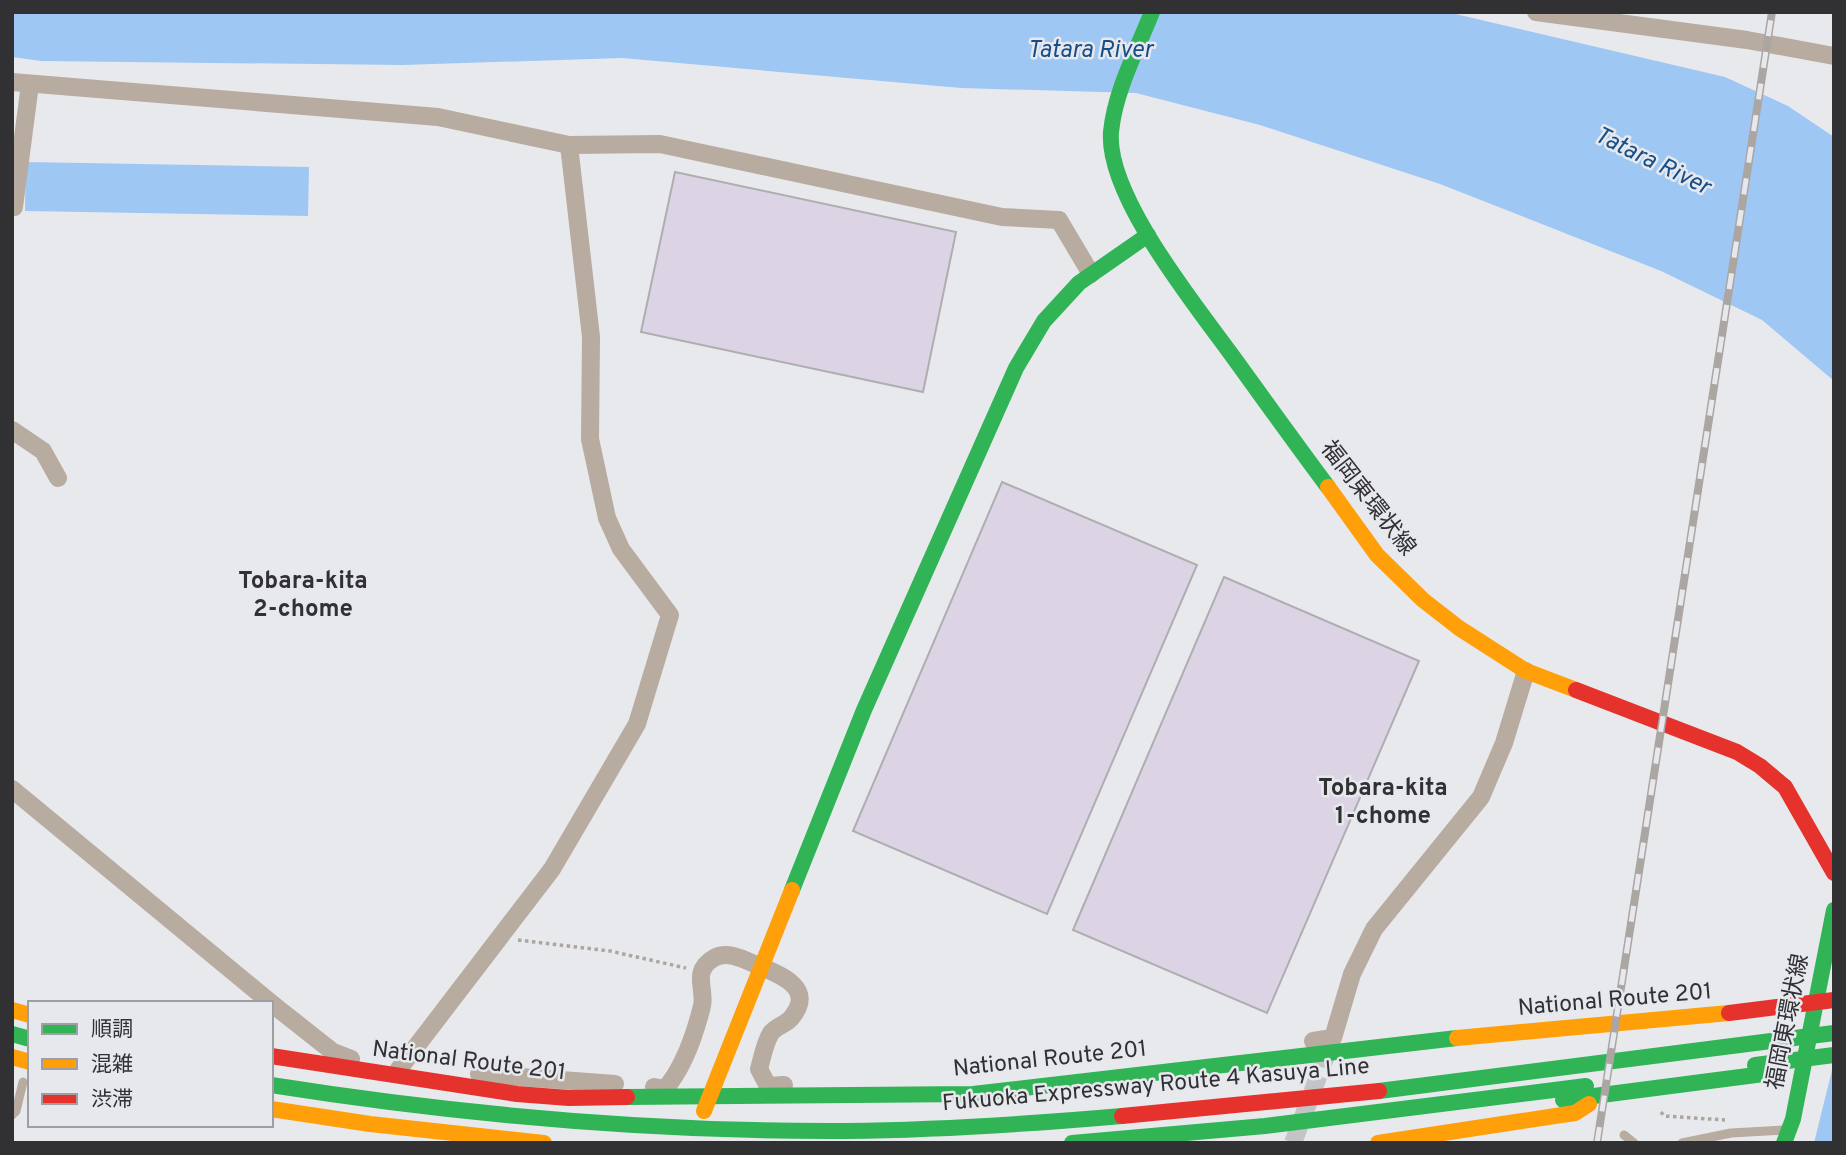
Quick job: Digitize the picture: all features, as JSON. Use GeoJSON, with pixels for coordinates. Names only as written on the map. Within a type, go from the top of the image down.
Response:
{"type":"FeatureCollection","features":[{"type":"Feature","properties":{"kind":"main road","name":"福岡東環状線"},"geometry":{"type":"LineString","coordinates":[[1152,12],[1116,101],[1111,134],[1114,163],[1132,207],[1174,276],[1377,555],[1423,600],[1459,628],[1526,671],[1737,752],[1760,766],[1785,788],[1834,873]]}},
{"type":"Feature","properties":{"kind":"main road"},"geometry":{"type":"LineString","coordinates":[[692,1143],[864,710],[1016,368],[1044,321],[1079,283],[1148,235]]}},
{"type":"Feature","properties":{"kind":"main road","name":"福岡東環状線"},"geometry":{"type":"LineString","coordinates":[[1786,1136],[1793,1119],[1834,910]]}},
{"type":"Feature","properties":{"kind":"main road","name":"National Route 201"},"geometry":{"type":"LineString","coordinates":[[273,1056],[517,1094],[569,1098],[972,1094],[1416,1041],[1566,1029],[1834,1000]]}},
{"type":"Feature","properties":{"kind":"main road"},"geometry":{"type":"LineString","coordinates":[[1489,1052],[1566,1029]]}},
{"type":"Feature","properties":{"kind":"main road","name":"Fukuoka Expressway Route 4 Kasuya Line"},"geometry":{"type":"LineString","coordinates":[[273,1085],[351,1098],[557,1121],[846,1131],[1040,1123],[1308,1099],[1834,1033]]}},
{"type":"Feature","properties":{"kind":"main road","name":"Fukuoka Expressway Route 4 Kasuya Line"},"geometry":{"type":"LineString","coordinates":[[1072,1143],[1150,1138],[1766,1069],[1834,1055]]}},
{"type":"Feature","properties":{"kind":"main road"},"geometry":{"type":"LineString","coordinates":[[1214,1143],[1602,1096],[1766,1069],[1834,1065]]}},
{"type":"Feature","properties":{"kind":"main road"},"geometry":{"type":"LineString","coordinates":[[1410,1071],[1437,1068]]}},
{"type":"Feature","properties":{"kind":"main road"},"geometry":{"type":"LineString","coordinates":[[464,1112],[467,1105],[676,1110],[856,1109],[975,1105],[1098,1096]]}},
{"type":"Feature","properties":{"kind":"main road"},"geometry":{"type":"LineString","coordinates":[[1378,1143],[1575,1113],[1602,1096]]}},
{"type":"Feature","properties":{"kind":"main road"},"geometry":{"type":"LineString","coordinates":[[273,1109],[370,1124],[544,1143]]}},
{"type":"Feature","properties":{"kind":"main road"},"geometry":{"type":"LineString","coordinates":[[273,1123],[451,1143]]}},
{"type":"Feature","properties":{"kind":"main road"},"geometry":{"type":"LineString","coordinates":[[370,1124],[451,1143]]}},
{"type":"Feature","properties":{"kind":"street"},"geometry":{"type":"LineString","coordinates":[[1535,12],[1747,40],[1834,56]]}},
{"type":"Feature","properties":{"kind":"street"},"geometry":{"type":"LineString","coordinates":[[13,208],[21,83],[438,117],[569,145],[660,144],[1002,217],[1059,220],[1091,274]]}},
{"type":"Feature","properties":{"kind":"street"},"geometry":{"type":"LineString","coordinates":[[399,1069],[552,869],[637,724],[670,615],[621,549],[607,519],[590,439],[591,337],[569,145]]}},
{"type":"Feature","properties":{"kind":"street"},"geometry":{"type":"LineString","coordinates":[[12,430],[43,451],[58,478]]}},
{"type":"Feature","properties":{"kind":"street"},"geometry":{"type":"LineString","coordinates":[[273,1005],[332,1052],[356,1061],[399,1069],[665,1089],[678,1074],[703,1003],[699,986],[702,971],[711,959],[722,954],[788,978],[798,990],[799,1003],[792,1017],[771,1032],[759,1069],[768,1086],[993,1087],[1333,1038],[1352,974],[1374,929],[1481,797],[1504,743],[1526,671]]}},
{"type":"Feature","properties":{"kind":"street"},"geometry":{"type":"LineString","coordinates":[[12,789],[269,1001]]}},
{"type":"Feature","properties":{"kind":"lane"},"geometry":{"type":"LineString","coordinates":[[495,1143],[525,1077]]}},
{"type":"Feature","properties":{"kind":"lane"},"geometry":{"type":"LineString","coordinates":[[12,1115],[16,1111],[22,1081]]}},
{"type":"Feature","properties":{"kind":"lane"},"geometry":{"type":"LineString","coordinates":[[1682,1143],[1731,1133],[1786,1136]]}},
{"type":"Feature","properties":{"kind":"lane"},"geometry":{"type":"LineString","coordinates":[[1624,1135],[1634,1143]]}},
{"type":"Feature","properties":{"kind":"path"},"geometry":{"type":"LineString","coordinates":[[499,938],[610,951],[702,971]]}},
{"type":"Feature","properties":{"kind":"path"},"geometry":{"type":"LineString","coordinates":[[1644,1089],[1664,1116],[1726,1119]]}},
{"type":"Feature","properties":{"kind":"water","name":"Tatara River"},"geometry":{"type":"Polygon","coordinates":[[[12,12],[1447,12],[1725,77],[1788,106],[1834,137],[1834,381],[1762,320],[1661,271],[1440,184],[1260,125],[1136,93],[961,88],[622,58],[402,65],[41,61],[12,57],[12,12]]]}},
{"type":"Feature","properties":{"kind":"water"},"geometry":{"type":"Polygon","coordinates":[[[26,162],[309,167],[308,216],[25,211],[26,162]]]}},
{"type":"Feature","properties":{"kind":"water"},"geometry":{"type":"Polygon","coordinates":[[[1834,1062],[1834,1143],[1814,1143],[1834,1062]]]}},
{"type":"Feature","properties":{"kind":"building"},"geometry":{"type":"Polygon","coordinates":[[[675,172],[956,232],[923,392],[641,332],[675,172]]]}},
{"type":"Feature","properties":{"kind":"building"},"geometry":{"type":"Polygon","coordinates":[[[1002,482],[1197,565],[1047,914],[853,831],[1002,482]]]}},
{"type":"Feature","properties":{"kind":"building"},"geometry":{"type":"Polygon","coordinates":[[[1224,577],[1419,661],[1267,1013],[1073,930],[1224,577]]]}},
{"type":"Feature","properties":{"kind":"tunnel"},"geometry":{"type":"LineString","coordinates":[[1293,1143],[1329,1048]]}},
{"type":"Feature","properties":{"kind":"railway"},"geometry":{"type":"LineString","coordinates":[[1597,1143],[1772,12]]}},
{"type":"Feature","properties":{"kind":"traffic: fast"},"geometry":{"type":"LineString","coordinates":[[1152,12],[1127,71],[1113,117],[1113,158],[1122,186],[1175,278],[1328,487]]}},
{"type":"Feature","properties":{"kind":"traffic: fast"},"geometry":{"type":"LineString","coordinates":[[792,890],[864,710],[1016,368],[1044,321],[1079,283],[1148,235]]}},
{"type":"Feature","properties":{"kind":"traffic: fast"},"geometry":{"type":"LineString","coordinates":[[1784,1143],[1793,1119],[1834,910]]}},
{"type":"Feature","properties":{"kind":"traffic: fast"},"geometry":{"type":"LineString","coordinates":[[1379,1091],[1834,1033]]}},
{"type":"Feature","properties":{"kind":"traffic: fast"},"geometry":{"type":"LineString","coordinates":[[12,1034],[28,1038]]}},
{"type":"Feature","properties":{"kind":"traffic: fast"},"geometry":{"type":"LineString","coordinates":[[627,1097],[973,1094],[1457,1038]]}},
{"type":"Feature","properties":{"kind":"traffic: fast"},"geometry":{"type":"LineString","coordinates":[[1755,1065],[1834,1055]]}},
{"type":"Feature","properties":{"kind":"traffic: fast"},"geometry":{"type":"LineString","coordinates":[[1563,1100],[1779,1072]]}},
{"type":"Feature","properties":{"kind":"traffic: fast"},"geometry":{"type":"LineString","coordinates":[[273,1085],[414,1105],[558,1120],[774,1131],[984,1126],[1122,1116]]}},
{"type":"Feature","properties":{"kind":"traffic: fast"},"geometry":{"type":"LineString","coordinates":[[1072,1143],[1265,1126],[1586,1086]]}},
{"type":"Feature","properties":{"kind":"traffic: slow"},"geometry":{"type":"LineString","coordinates":[[1328,487],[1377,555],[1423,600],[1459,628],[1526,671],[1576,690]]}},
{"type":"Feature","properties":{"kind":"traffic: slow"},"geometry":{"type":"LineString","coordinates":[[704,1111],[792,890]]}},
{"type":"Feature","properties":{"kind":"traffic: slow"},"geometry":{"type":"LineString","coordinates":[[12,1010],[28,1014]]}},
{"type":"Feature","properties":{"kind":"traffic: slow"},"geometry":{"type":"LineString","coordinates":[[1457,1038],[1729,1013]]}},
{"type":"Feature","properties":{"kind":"traffic: slow"},"geometry":{"type":"LineString","coordinates":[[12,1057],[28,1061]]}},
{"type":"Feature","properties":{"kind":"traffic: slow"},"geometry":{"type":"LineString","coordinates":[[1378,1143],[1575,1113],[1589,1104]]}},
{"type":"Feature","properties":{"kind":"traffic: slow"},"geometry":{"type":"LineString","coordinates":[[273,1109],[370,1124],[544,1143]]}},
{"type":"Feature","properties":{"kind":"traffic: jam"},"geometry":{"type":"LineString","coordinates":[[1576,690],[1737,752],[1760,766],[1785,787],[1834,873]]}},
{"type":"Feature","properties":{"kind":"traffic: jam"},"geometry":{"type":"LineString","coordinates":[[1729,1013],[1834,1000]]}},
{"type":"Feature","properties":{"kind":"traffic: jam"},"geometry":{"type":"LineString","coordinates":[[273,1056],[517,1094],[569,1098],[627,1097]]}},
{"type":"Feature","properties":{"kind":"traffic: jam"},"geometry":{"type":"LineString","coordinates":[[1122,1116],[1379,1091]]}},
{"type":"Feature","properties":{"kind":"district","name":"Tobara-kita 2-chome"},"geometry":{"type":"Point","coordinates":[303,596]}},
{"type":"Feature","properties":{"kind":"district","name":"Tobara-kita 1-chome"},"geometry":{"type":"Point","coordinates":[1383,803]}}]}
